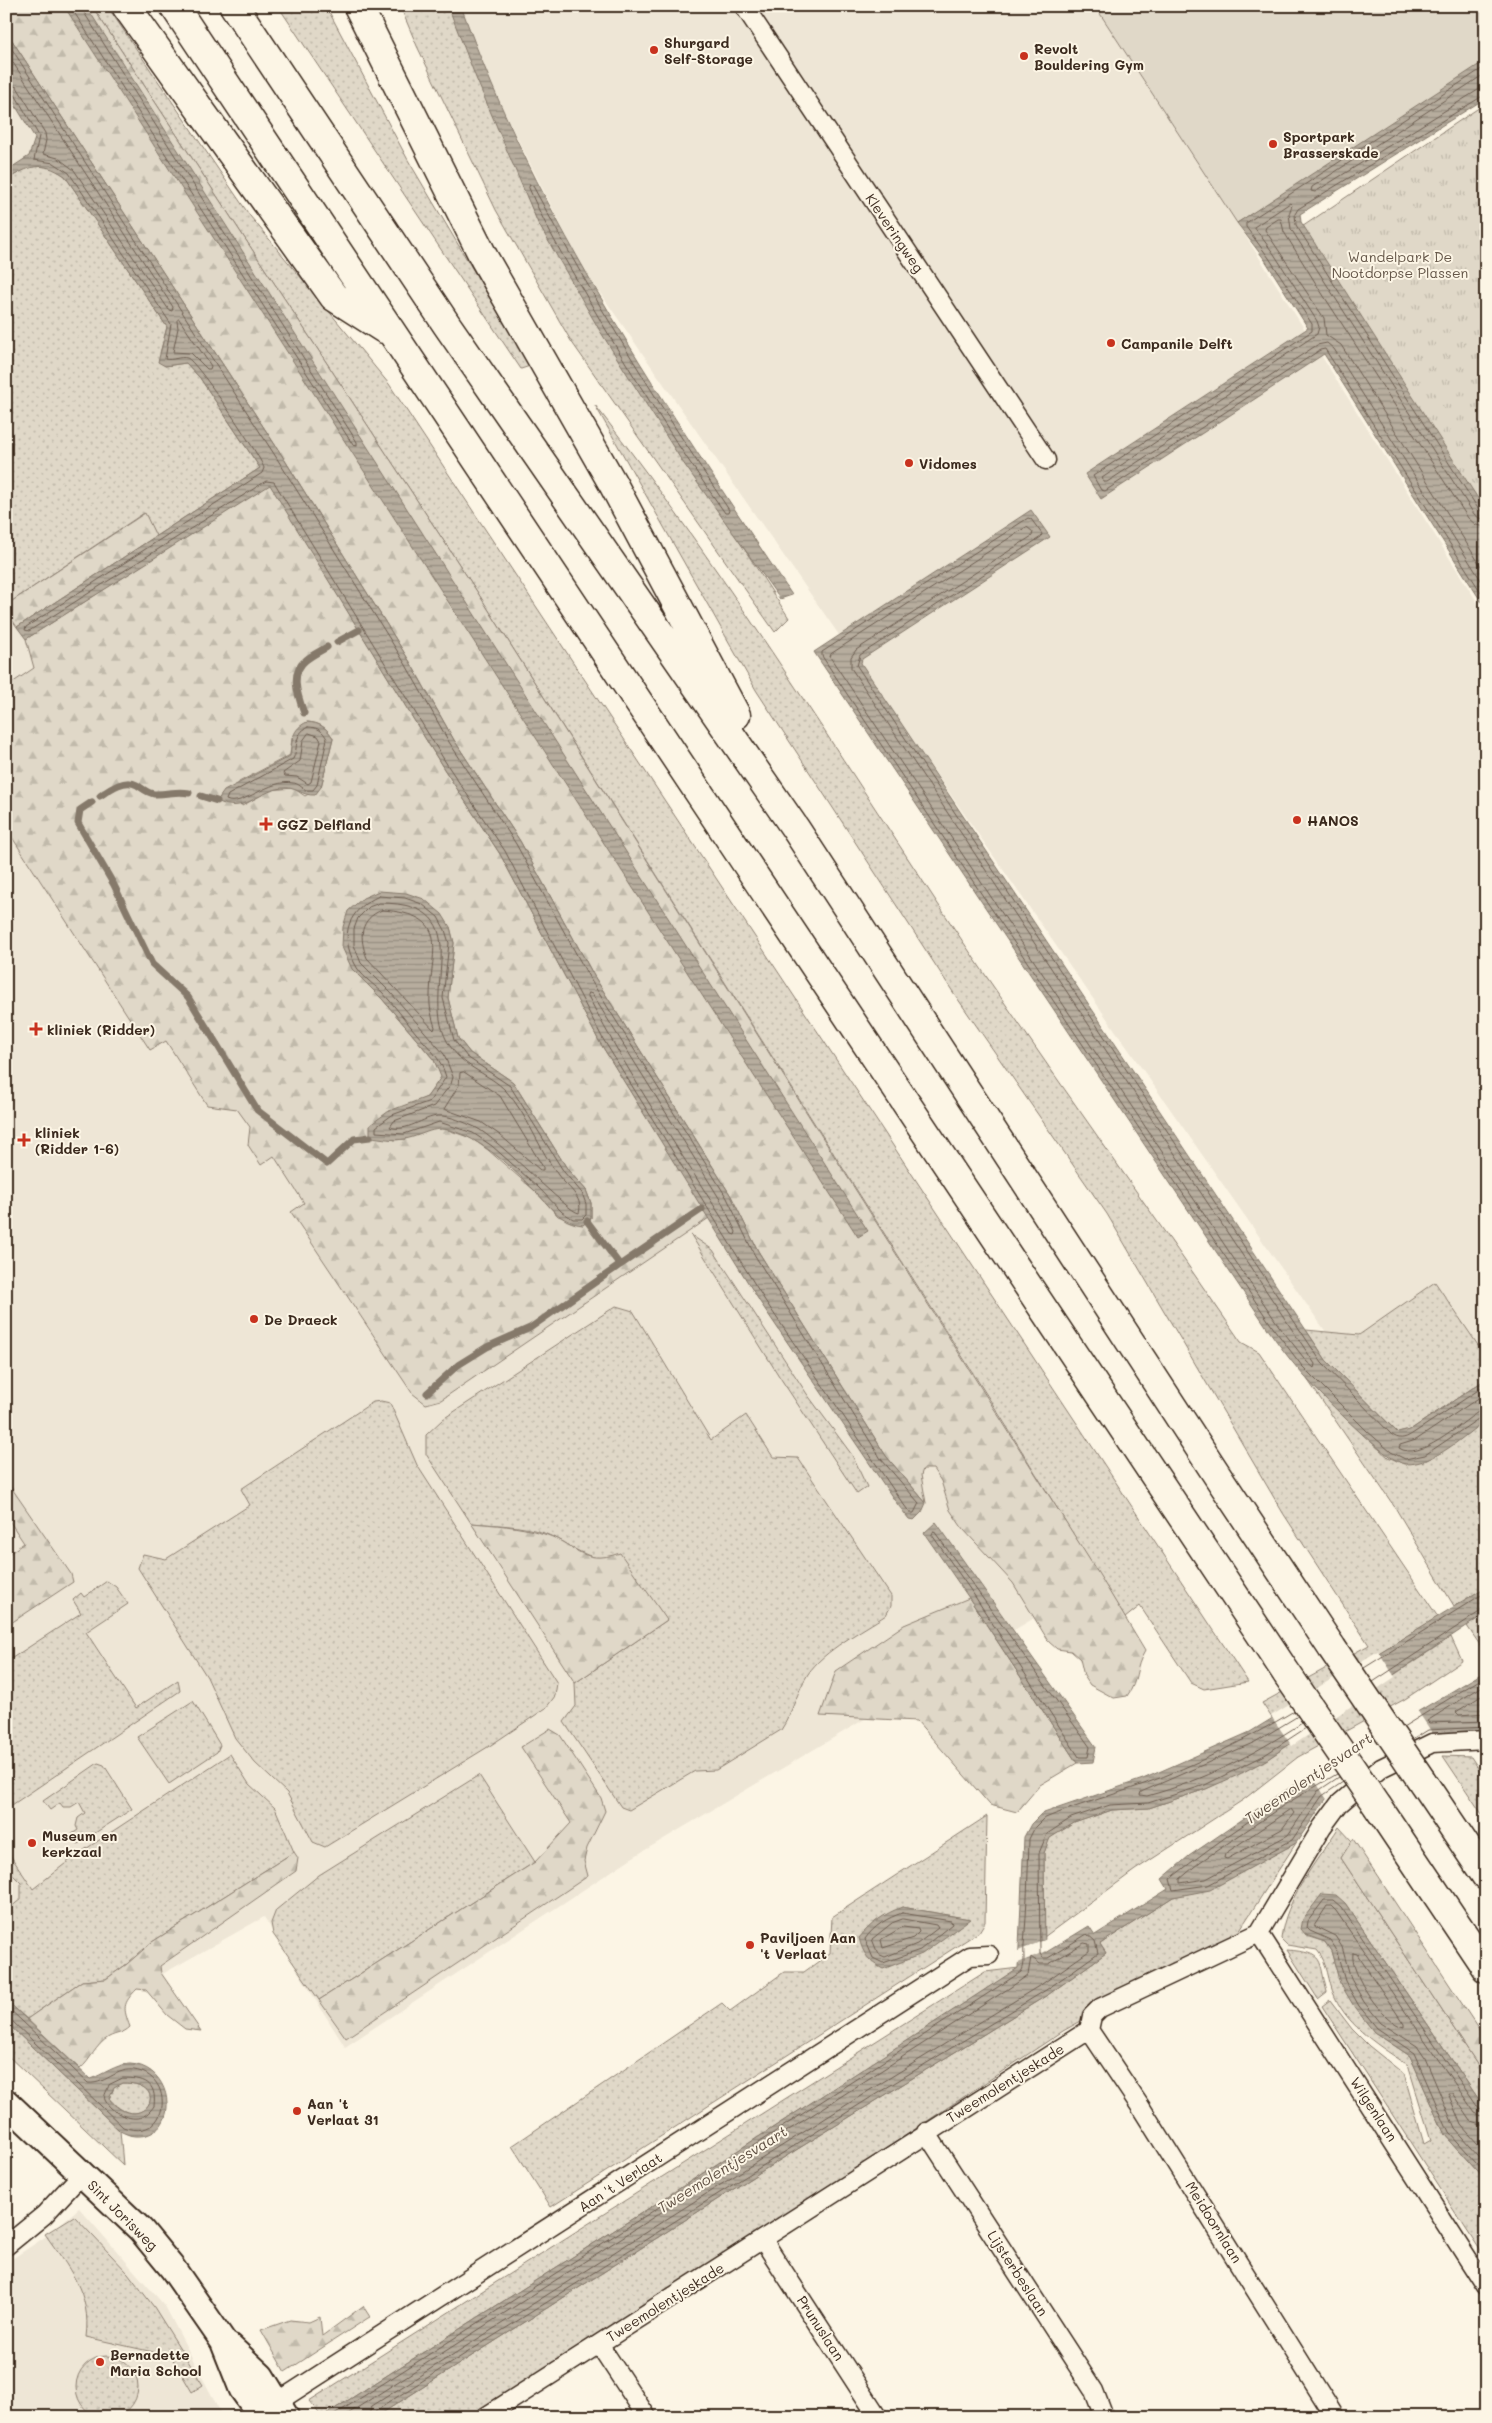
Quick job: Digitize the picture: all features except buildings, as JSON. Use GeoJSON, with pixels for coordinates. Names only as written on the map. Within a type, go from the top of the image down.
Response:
{"type":"FeatureCollection","features":[{"type":"Feature","properties":{"kind":"highway"},"geometry":{"type":"LineString","coordinates":[[126,6],[334,297],[394,335]]}},
{"type":"Feature","properties":{"kind":"highway"},"geometry":{"type":"LineString","coordinates":[[174,6],[1287,1674],[1486,1968]]}},
{"type":"Feature","properties":{"kind":"highway"},"geometry":{"type":"LineString","coordinates":[[234,6],[447,325],[796,828],[1223,1484],[1486,1876]]}},
{"type":"Feature","properties":{"kind":"highway"},"geometry":{"type":"LineString","coordinates":[[358,6],[484,258],[612,484],[796,828]]}},
{"type":"Feature","properties":{"kind":"main road","name":"Sint Jorisweg"},"geometry":{"type":"LineString","coordinates":[[6,2102],[141,2230],[173,2269],[223,2341],[242,2388],[268,2413]]}},
{"type":"Feature","properties":{"kind":"street","name":"Kleveringweg"},"geometry":{"type":"LineString","coordinates":[[744,6],[1046,460]]}},
{"type":"Feature","properties":{"kind":"street"},"geometry":{"type":"LineString","coordinates":[[1089,2030],[1092,2016],[1100,2008],[1259,1933],[1322,1827],[1339,1804],[1380,1768],[1432,1743],[1486,1740]]}},
{"type":"Feature","properties":{"kind":"street","name":"Wilgenlaan"},"geometry":{"type":"LineString","coordinates":[[1259,1933],[1486,2287]]}},
{"type":"Feature","properties":{"kind":"street","name":"Aan 't Verlaat"},"geometry":{"type":"LineString","coordinates":[[268,2413],[970,1956],[989,1955]]}},
{"type":"Feature","properties":{"kind":"street","name":"Tweemolentjeskade"},"geometry":{"type":"LineString","coordinates":[[485,2417],[763,2240],[926,2132],[1089,2030]]}},
{"type":"Feature","properties":{"kind":"street","name":"Meidoornlaan"},"geometry":{"type":"LineString","coordinates":[[1089,2030],[1150,2122],[1335,2417]]}},
{"type":"Feature","properties":{"kind":"street","name":"Lijsterbeslaan"},"geometry":{"type":"LineString","coordinates":[[926,2132],[1094,2391],[1104,2417]]}},
{"type":"Feature","properties":{"kind":"street"},"geometry":{"type":"LineString","coordinates":[[6,2246],[44,2215],[82,2174]]}},
{"type":"Feature","properties":{"kind":"street","name":"Prunuslaan"},"geometry":{"type":"LineString","coordinates":[[763,2240],[878,2417]]}},
{"type":"Feature","properties":{"kind":"street"},"geometry":{"type":"LineString","coordinates":[[600,2344],[647,2417]]}},
{"type":"Feature","properties":{"kind":"shaded area"},"geometry":{"type":"Polygon","coordinates":[[[458,6],[1095,6],[1248,240],[1486,616],[1486,1382],[1393,1428],[582,267],[472,48],[458,6]]]}},
{"type":"Feature","properties":{"kind":"shaded area","name":"GGZ Delfland"},"geometry":{"type":"Polygon","coordinates":[[[6,37],[1046,1611],[630,1859],[345,2047],[264,1917],[61,2031],[6,1978],[6,37]]]}},
{"type":"Feature","properties":{"kind":"shaded area","name":"Bernadette Maria School"},"geometry":{"type":"Polygon","coordinates":[[[79,2208],[165,2306],[223,2417],[6,2417],[6,2263],[48,2235],[79,2208]]]}},
{"type":"Feature","properties":{"kind":"green space"},"geometry":{"type":"Polygon","coordinates":[[[6,6],[92,6],[476,590],[1100,1576],[1145,1651],[1127,1696],[1114,1698],[1090,1685],[1084,1676],[1080,1659],[1071,1651],[1057,1649],[1049,1642],[1013,1583],[963,1529],[950,1510],[941,1481],[933,1469],[923,1469],[921,1475],[926,1503],[886,1456],[758,1251],[731,1196],[594,976],[520,841],[454,740],[410,662],[281,454],[6,31],[6,6]]]}},
{"type":"Feature","properties":{"kind":"green space"},"geometry":{"type":"Polygon","coordinates":[[[92,6],[107,6],[250,216],[389,384],[1248,1682],[1204,1689],[1191,1683],[1140,1606],[1125,1618],[1002,1419],[476,590],[92,6]]]}},
{"type":"Feature","properties":{"kind":"green space"},"geometry":{"type":"Polygon","coordinates":[[[278,6],[326,6],[408,160],[530,366],[521,369],[278,6]]]}},
{"type":"Feature","properties":{"kind":"green space"},"geometry":{"type":"Polygon","coordinates":[[[400,6],[450,6],[538,223],[658,416],[789,618],[775,632],[571,341],[496,210],[417,46],[400,6]]]}},
{"type":"Feature","properties":{"kind":"green space","name":"Sportpark Brasserskade"},"geometry":{"type":"Polygon","coordinates":[[[1095,6],[1486,6],[1486,64],[1237,223],[1095,6]]]}},
{"type":"Feature","properties":{"kind":"green space","name":"Wandelpark De Nootdorpse Plassen"},"geometry":{"type":"Polygon","coordinates":[[[1486,103],[1486,541],[1281,241],[1486,103]]]}},
{"type":"Feature","properties":{"kind":"green space"},"geometry":{"type":"Polygon","coordinates":[[[28,167],[53,168],[65,176],[167,327],[160,353],[165,366],[186,363],[200,378],[260,468],[156,536],[144,513],[6,605],[6,180],[28,167]]]}},
{"type":"Feature","properties":{"kind":"green space"},"geometry":{"type":"Polygon","coordinates":[[[595,405],[698,544],[747,615],[1049,1068],[1241,1342],[1259,1352],[1438,1617],[1272,1718],[1262,1703],[1369,1645],[1283,1513],[1107,1214],[953,992],[756,690],[595,405]]]}},
{"type":"Feature","properties":{"kind":"green space"},"geometry":{"type":"Polygon","coordinates":[[[270,484],[444,769],[500,854],[599,1041],[709,1218],[441,1400],[426,1404],[412,1393],[291,1212],[304,1203],[274,1156],[261,1165],[248,1145],[250,1127],[237,1109],[207,1105],[166,1041],[150,1050],[6,828],[6,687],[34,668],[26,639],[270,484]],[[307,722],[292,738],[290,755],[239,782],[242,806],[270,790],[293,788],[305,796],[321,787],[333,738],[322,726],[307,722]],[[450,927],[383,1000],[434,1060],[442,1077],[427,1097],[416,1102],[394,1140],[405,1139],[439,1127],[471,1138],[488,1150],[535,1191],[558,1216],[583,1225],[591,1218],[591,1203],[586,1190],[568,1170],[513,1082],[470,1053],[458,1038],[448,998],[454,943],[450,927]]]}},
{"type":"Feature","properties":{"kind":"green space"},"geometry":{"type":"Polygon","coordinates":[[[145,513],[156,536],[17,627],[6,611],[6,605],[145,513]]]}},
{"type":"Feature","properties":{"kind":"green space"},"geometry":{"type":"Polygon","coordinates":[[[691,1235],[713,1250],[807,1394],[852,1455],[867,1487],[857,1494],[779,1376],[691,1235]]]}},
{"type":"Feature","properties":{"kind":"green space"},"geometry":{"type":"Polygon","coordinates":[[[1435,1282],[1486,1357],[1486,1379],[1410,1430],[1398,1433],[1326,1360],[1306,1330],[1359,1335],[1435,1282]]]}},
{"type":"Feature","properties":{"kind":"green space"},"geometry":{"type":"Polygon","coordinates":[[[616,1306],[633,1311],[711,1440],[746,1415],[773,1457],[798,1458],[891,1596],[891,1606],[886,1615],[833,1649],[815,1665],[804,1681],[781,1730],[716,1770],[695,1771],[629,1810],[621,1807],[564,1722],[576,1706],[575,1683],[667,1620],[604,1559],[580,1552],[552,1536],[535,1530],[471,1523],[426,1454],[426,1435],[443,1419],[616,1306]]]}},
{"type":"Feature","properties":{"kind":"green space"},"geometry":{"type":"Polygon","coordinates":[[[1307,1379],[1388,1457],[1404,1464],[1427,1460],[1486,1420],[1486,1587],[1454,1606],[1396,1509],[1307,1379]]]}},
{"type":"Feature","properties":{"kind":"green space"},"geometry":{"type":"Polygon","coordinates":[[[373,1402],[390,1403],[417,1465],[557,1683],[555,1696],[546,1708],[491,1745],[325,1847],[313,1842],[287,1793],[255,1763],[235,1738],[207,1677],[138,1568],[143,1554],[166,1559],[250,1505],[241,1489],[373,1402]]]}},
{"type":"Feature","properties":{"kind":"green space"},"geometry":{"type":"Polygon","coordinates":[[[6,1480],[71,1574],[73,1582],[11,1623],[6,1615],[6,1556],[24,1543],[6,1516],[6,1480]]]}},
{"type":"Feature","properties":{"kind":"green space"},"geometry":{"type":"Polygon","coordinates":[[[471,1523],[515,1527],[541,1533],[553,1537],[586,1555],[607,1557],[620,1553],[667,1620],[575,1683],[471,1523]]]}},
{"type":"Feature","properties":{"kind":"green space"},"geometry":{"type":"Polygon","coordinates":[[[107,1581],[116,1587],[128,1604],[86,1632],[136,1708],[178,1680],[180,1691],[6,1809],[6,1662],[81,1613],[73,1600],[81,1593],[84,1597],[107,1581]]]}},
{"type":"Feature","properties":{"kind":"green space"},"geometry":{"type":"Polygon","coordinates":[[[969,1598],[1077,1763],[1040,1785],[1017,1812],[990,1805],[917,1721],[820,1716],[836,1671],[904,1625],[969,1598]]]}},
{"type":"Feature","properties":{"kind":"green space"},"geometry":{"type":"Polygon","coordinates":[[[1486,1613],[1486,1646],[1482,1648],[1467,1626],[1486,1613]]]}},
{"type":"Feature","properties":{"kind":"green space"},"geometry":{"type":"Polygon","coordinates":[[[1451,1637],[1462,1661],[1405,1699],[1298,1757],[1243,1800],[1135,1870],[1044,1937],[1044,1853],[1049,1838],[1074,1823],[1112,1810],[1149,1808],[1206,1789],[1266,1760],[1451,1637]]]}},
{"type":"Feature","properties":{"kind":"green space"},"geometry":{"type":"Polygon","coordinates":[[[193,1701],[220,1745],[217,1752],[169,1784],[137,1737],[193,1701]]]}},
{"type":"Feature","properties":{"kind":"green space"},"geometry":{"type":"Polygon","coordinates":[[[550,1729],[560,1735],[601,1798],[605,1811],[587,1848],[584,1861],[588,1876],[346,2038],[319,2000],[535,1862],[571,1823],[521,1747],[550,1729]]]}},
{"type":"Feature","properties":{"kind":"green space"},"geometry":{"type":"Polygon","coordinates":[[[230,1754],[249,1784],[275,1808],[294,1852],[152,1942],[106,1979],[82,1981],[27,2019],[6,2000],[6,1911],[21,1899],[21,1883],[6,1868],[6,1849],[33,1889],[75,1856],[230,1754]]]}},
{"type":"Feature","properties":{"kind":"green space"},"geometry":{"type":"Polygon","coordinates":[[[1443,1756],[1471,1757],[1486,1780],[1486,1820],[1443,1756]]]}},
{"type":"Feature","properties":{"kind":"green space"},"geometry":{"type":"Polygon","coordinates":[[[98,1763],[104,1765],[132,1809],[78,1844],[72,1834],[78,1830],[76,1826],[78,1818],[85,1813],[79,1802],[71,1807],[63,1807],[60,1803],[50,1810],[43,1801],[98,1763]]]}},
{"type":"Feature","properties":{"kind":"green space"},"geometry":{"type":"Polygon","coordinates":[[[479,1775],[535,1862],[319,2000],[273,1934],[271,1923],[276,1910],[319,1875],[479,1775]]]}},
{"type":"Feature","properties":{"kind":"green space"},"geometry":{"type":"Polygon","coordinates":[[[987,1816],[985,1922],[979,1932],[551,2207],[512,2146],[722,2003],[730,2011],[784,1972],[804,1972],[830,1953],[832,1917],[987,1816]],[[902,1907],[859,1938],[969,1919],[902,1907]]]}},
{"type":"Feature","properties":{"kind":"green space"},"geometry":{"type":"Polygon","coordinates":[[[1339,1827],[1352,1841],[1341,1858],[1486,2077],[1486,2110],[1345,1903],[1306,1936],[1325,1942],[1331,1951],[1340,1983],[1374,2032],[1410,2056],[1445,2135],[1486,2181],[1486,2259],[1322,2006],[1330,2000],[1352,2029],[1369,2046],[1404,2074],[1424,2144],[1431,2140],[1408,2065],[1367,2036],[1348,2018],[1332,1991],[1324,1961],[1317,1950],[1287,1945],[1281,1939],[1284,1924],[1295,1895],[1339,1827]]]}},
{"type":"Feature","properties":{"kind":"green space"},"geometry":{"type":"Polygon","coordinates":[[[1353,1839],[1486,2040],[1486,2077],[1341,1858],[1353,1839]]]}},
{"type":"Feature","properties":{"kind":"green space"},"geometry":{"type":"Polygon","coordinates":[[[1296,1843],[1237,1934],[1063,2031],[831,2185],[472,2417],[376,2417],[762,2171],[1049,1994],[1106,1953],[1100,1944],[1173,1897],[1210,1889],[1296,1843]]]}},
{"type":"Feature","properties":{"kind":"green space"},"geometry":{"type":"Polygon","coordinates":[[[294,1852],[298,1858],[296,1871],[160,1966],[161,1973],[201,2031],[185,2029],[167,2015],[146,1990],[137,1989],[125,2006],[130,2027],[104,2040],[80,2069],[27,2019],[82,1981],[106,1979],[152,1942],[294,1852]]]}},
{"type":"Feature","properties":{"kind":"green space"},"geometry":{"type":"Polygon","coordinates":[[[1287,1950],[1308,1953],[1318,1960],[1321,1965],[1327,1992],[1318,1999],[1287,1950]]]}},
{"type":"Feature","properties":{"kind":"green space"},"geometry":{"type":"Polygon","coordinates":[[[1019,1968],[654,2205],[322,2417],[309,2401],[985,1972],[1019,1968]]]}},
{"type":"Feature","properties":{"kind":"green space"},"geometry":{"type":"Polygon","coordinates":[[[6,2022],[120,2131],[123,2165],[6,2054],[6,2022]]]}},
{"type":"Feature","properties":{"kind":"green space"},"geometry":{"type":"Polygon","coordinates":[[[123,2083],[139,2085],[148,2091],[150,2099],[148,2106],[141,2111],[132,2113],[121,2109],[109,2098],[114,2087],[123,2083]]]}},
{"type":"Feature","properties":{"kind":"green space"},"geometry":{"type":"Polygon","coordinates":[[[74,2216],[128,2273],[154,2307],[203,2385],[192,2392],[171,2356],[86,2337],[87,2322],[82,2294],[70,2270],[45,2234],[74,2216]]]}},
{"type":"Feature","properties":{"kind":"green space"},"geometry":{"type":"Polygon","coordinates":[[[363,2306],[370,2317],[285,2372],[261,2330],[290,2320],[309,2322],[320,2317],[322,2336],[363,2306]]]}},
{"type":"Feature","properties":{"kind":"green space"},"geometry":{"type":"Polygon","coordinates":[[[101,2356],[113,2356],[129,2365],[136,2375],[138,2387],[136,2399],[129,2409],[113,2418],[101,2418],[90,2413],[81,2404],[76,2393],[76,2381],[81,2370],[90,2361],[101,2356]]]}},
{"type":"Feature","properties":{"kind":"water"},"geometry":{"type":"Polygon","coordinates":[[[64,6],[86,6],[868,1231],[858,1237],[64,6]]]}},
{"type":"Feature","properties":{"kind":"water"},"geometry":{"type":"Polygon","coordinates":[[[448,6],[461,6],[492,85],[527,162],[566,237],[608,310],[652,383],[792,595],[780,599],[682,461],[600,331],[538,223],[476,78],[448,6]]]}},
{"type":"Feature","properties":{"kind":"water"},"geometry":{"type":"Polygon","coordinates":[[[6,31],[281,454],[410,662],[454,740],[520,841],[594,976],[731,1196],[758,1251],[886,1456],[926,1503],[922,1512],[914,1520],[909,1519],[895,1501],[760,1302],[599,1041],[500,854],[444,769],[270,485],[26,639],[17,627],[260,468],[200,378],[186,363],[165,366],[158,362],[167,327],[65,176],[49,168],[36,167],[22,171],[6,180],[6,171],[29,156],[35,138],[6,90],[6,31]]]}},
{"type":"Feature","properties":{"kind":"water"},"geometry":{"type":"Polygon","coordinates":[[[1486,60],[1486,98],[1300,214],[1301,222],[1486,511],[1486,609],[1324,354],[1101,499],[1085,474],[1308,328],[1265,260],[1237,223],[1486,60]]]}},
{"type":"Feature","properties":{"kind":"water"},"geometry":{"type":"Polygon","coordinates":[[[1031,510],[1050,537],[862,659],[861,663],[1326,1360],[1398,1433],[1410,1430],[1486,1379],[1486,1420],[1449,1448],[1428,1459],[1406,1464],[1397,1461],[1383,1452],[1334,1407],[1306,1378],[1284,1351],[814,652],[1031,510]]]}},
{"type":"Feature","properties":{"kind":"water"},"geometry":{"type":"Polygon","coordinates":[[[307,722],[322,726],[333,738],[321,787],[315,795],[306,794],[291,788],[282,788],[273,790],[243,804],[226,805],[217,801],[224,791],[290,756],[292,740],[298,728],[307,722]]]}},
{"type":"Feature","properties":{"kind":"water"},"geometry":{"type":"Polygon","coordinates":[[[379,891],[406,893],[424,899],[442,914],[450,927],[454,943],[448,998],[458,1038],[470,1053],[513,1082],[568,1170],[586,1190],[591,1203],[591,1218],[583,1225],[575,1224],[562,1217],[498,1157],[478,1143],[456,1132],[442,1129],[435,1130],[401,1140],[370,1137],[370,1125],[389,1111],[427,1097],[441,1077],[434,1060],[383,1000],[352,969],[342,947],[343,927],[348,911],[363,898],[379,891]]]}},
{"type":"Feature","properties":{"kind":"water"},"geometry":{"type":"Polygon","coordinates":[[[936,1522],[1096,1747],[1093,1762],[1077,1763],[924,1533],[936,1522]]]}},
{"type":"Feature","properties":{"kind":"water","name":"Tweemolentjesvaart"},"geometry":{"type":"Polygon","coordinates":[[[1486,1587],[1486,1613],[1266,1760],[1206,1789],[1149,1808],[1112,1810],[1074,1823],[1050,1838],[1044,1853],[1045,1953],[1089,1926],[1095,1935],[1168,1889],[1162,1879],[1189,1856],[1278,1795],[1486,1671],[1486,1732],[1380,1765],[1326,1799],[1296,1843],[1210,1890],[1173,1897],[1100,1944],[1106,1953],[1049,1994],[762,2171],[376,2417],[322,2417],[654,2205],[1018,1968],[1024,1837],[1031,1824],[1041,1814],[1143,1779],[1250,1732],[1486,1587]]]}},
{"type":"Feature","properties":{"kind":"water"},"geometry":{"type":"Polygon","coordinates":[[[1322,1894],[1336,1895],[1345,1903],[1486,2110],[1486,2181],[1445,2135],[1410,2056],[1374,2032],[1355,2008],[1340,1983],[1331,1951],[1325,1942],[1306,1935],[1301,1929],[1303,1919],[1322,1894]]]}},
{"type":"Feature","properties":{"kind":"water"},"geometry":{"type":"Polygon","coordinates":[[[902,1907],[970,1919],[922,1954],[883,1969],[867,1957],[862,1949],[859,1938],[878,1920],[902,1907]]]}},
{"type":"Feature","properties":{"kind":"water"},"geometry":{"type":"Polygon","coordinates":[[[6,2000],[90,2079],[125,2064],[145,2068],[157,2077],[164,2088],[167,2102],[166,2115],[160,2126],[150,2134],[135,2136],[120,2131],[6,2022],[6,2000]],[[123,2083],[114,2088],[109,2099],[121,2110],[132,2113],[141,2111],[148,2106],[150,2098],[148,2091],[139,2085],[123,2083]]]}},
{"type":"Feature","properties":{"kind":"pier"},"geometry":{"type":"Polygon","coordinates":[[[1378,1651],[1395,1677],[1292,1746],[1271,1716],[1378,1651]]]}},
{"type":"Feature","properties":{"kind":"pier"},"geometry":{"type":"Polygon","coordinates":[[[1417,1710],[1435,1737],[1328,1801],[1310,1773],[1417,1710]]]}},
{"type":"Feature","properties":{"kind":"pier"},"geometry":{"type":"Polygon","coordinates":[[[1047,1939],[1048,1950],[1016,1964],[1016,1952],[1047,1939]]]}},
{"type":"Feature","properties":{"kind":"waterway"},"geometry":{"type":"LineString","coordinates":[[337,642],[359,630]]}},
{"type":"Feature","properties":{"kind":"waterway"},"geometry":{"type":"LineString","coordinates":[[304,713],[296,685],[298,671],[306,660],[327,647]]}},
{"type":"Feature","properties":{"kind":"waterway"},"geometry":{"type":"LineString","coordinates":[[100,796],[118,785],[128,783],[137,785],[147,792],[154,794],[189,793]]}},
{"type":"Feature","properties":{"kind":"waterway"},"geometry":{"type":"LineString","coordinates":[[201,796],[217,801]]}},
{"type":"Feature","properties":{"kind":"waterway"},"geometry":{"type":"LineString","coordinates":[[92,802],[80,810],[78,823],[114,885],[152,964],[188,997],[257,1110],[327,1164],[354,1139],[370,1137]]}},
{"type":"Feature","properties":{"kind":"waterway"},"geometry":{"type":"LineString","coordinates":[[587,1221],[620,1265],[702,1209]]}},
{"type":"Feature","properties":{"kind":"waterway"},"geometry":{"type":"LineString","coordinates":[[427,1393],[458,1365],[487,1347],[530,1328],[620,1265]]}},
{"type":"Feature","properties":{"kind":"place","name":"Shurgard Self-Storage"},"geometry":{"type":"Point","coordinates":[654,50]}},
{"type":"Feature","properties":{"kind":"place","name":"Revolt Bouldering Gym"},"geometry":{"type":"Point","coordinates":[1024,56]}},
{"type":"Feature","properties":{"kind":"place","name":"Sportpark Brasserskade"},"geometry":{"type":"Point","coordinates":[1273,144]}},
{"type":"Feature","properties":{"kind":"place","name":"Campanile Delft"},"geometry":{"type":"Point","coordinates":[1111,343]}},
{"type":"Feature","properties":{"kind":"place","name":"Vidomes"},"geometry":{"type":"Point","coordinates":[909,463]}},
{"type":"Feature","properties":{"kind":"place","name":"HANOS"},"geometry":{"type":"Point","coordinates":[1297,820]}},
{"type":"Feature","properties":{"kind":"place","name":"GGZ Delfland"},"geometry":{"type":"Point","coordinates":[266,824]}},
{"type":"Feature","properties":{"kind":"place","name":"kliniek (Ridder)"},"geometry":{"type":"Point","coordinates":[36,1029]}},
{"type":"Feature","properties":{"kind":"place","name":"kliniek (Ridder 1-6)"},"geometry":{"type":"Point","coordinates":[24,1140]}},
{"type":"Feature","properties":{"kind":"place","name":"De Draeck"},"geometry":{"type":"Point","coordinates":[254,1319]}},
{"type":"Feature","properties":{"kind":"place","name":"Museum en kerkzaal"},"geometry":{"type":"Point","coordinates":[32,1843]}},
{"type":"Feature","properties":{"kind":"place","name":"Paviljoen Aan 't Verlaat"},"geometry":{"type":"Point","coordinates":[750,1945]}},
{"type":"Feature","properties":{"kind":"place","name":"Aan 't Verlaat 31"},"geometry":{"type":"Point","coordinates":[297,2111]}},
{"type":"Feature","properties":{"kind":"place","name":"Bernadette Maria School"},"geometry":{"type":"Point","coordinates":[100,2362]}}]}
